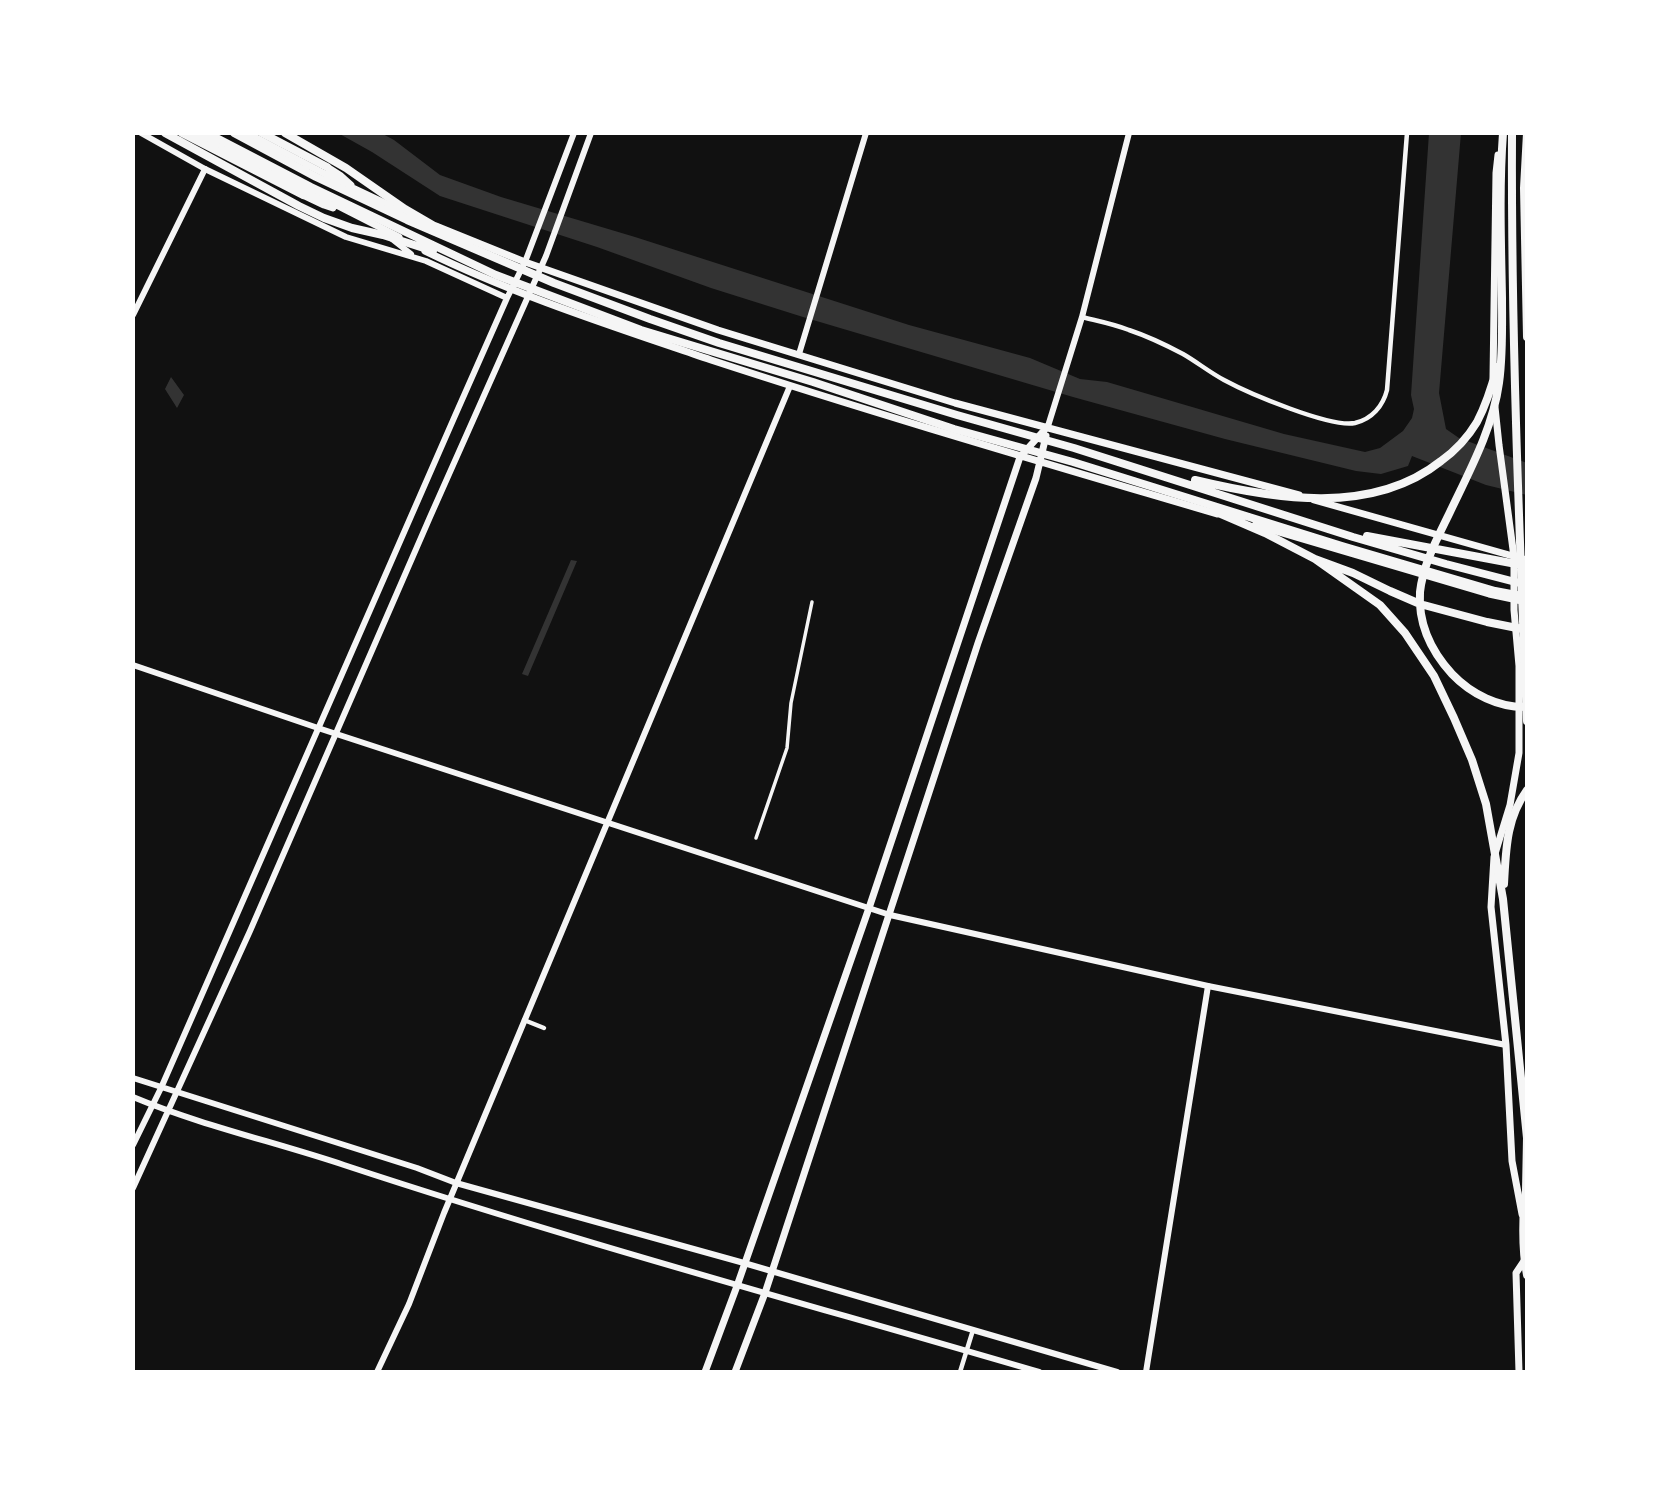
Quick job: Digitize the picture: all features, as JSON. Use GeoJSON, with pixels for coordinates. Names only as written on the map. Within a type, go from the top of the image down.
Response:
{"type":"FeatureCollection","features":[{"type":"Feature","properties":{"kind":"highway"},"geometry":{"type":"LineString","coordinates":[[165,133],[324,218],[462,259]]}},
{"type":"Feature","properties":{"kind":"highway"},"geometry":{"type":"LineString","coordinates":[[182,133],[303,195]]}},
{"type":"Feature","properties":{"kind":"highway"},"geometry":{"type":"LineString","coordinates":[[207,133],[311,187],[462,259],[641,330],[813,382],[954,429],[1073,462],[1354,550],[1527,600]]}},
{"type":"Feature","properties":{"kind":"highway"},"geometry":{"type":"LineString","coordinates":[[233,133],[316,177],[554,283],[719,343],[1134,466],[1446,564],[1527,585]]}},
{"type":"Feature","properties":{"kind":"highway"},"geometry":{"type":"LineString","coordinates":[[262,133],[327,167]]}},
{"type":"Feature","properties":{"kind":"highway"},"geometry":{"type":"LineString","coordinates":[[285,133],[471,247]]}},
{"type":"Feature","properties":{"kind":"highway"},"geometry":{"type":"LineString","coordinates":[[1502,133],[1503,337],[1500,382],[1479,449],[1432,551],[1422,582],[1421,610],[1430,646],[1460,682],[1492,702],[1527,708]]}},
{"type":"Feature","properties":{"kind":"highway"},"geometry":{"type":"LineString","coordinates":[[1512,133],[1518,494],[1527,721]]}},
{"type":"Feature","properties":{"kind":"highway"},"geometry":{"type":"LineString","coordinates":[[1527,133],[1524,188],[1527,337]]}},
{"type":"Feature","properties":{"kind":"highway"},"geometry":{"type":"LineString","coordinates":[[1134,466],[1238,491],[1286,497],[1354,497],[1394,488],[1439,463],[1476,423],[1488,397],[1503,337]]}},
{"type":"Feature","properties":{"kind":"highway"},"geometry":{"type":"LineString","coordinates":[[1173,494],[1420,604],[1527,630]]}},
{"type":"Feature","properties":{"kind":"highway"},"geometry":{"type":"LineString","coordinates":[[1330,528],[1527,566]]}},
{"type":"Feature","properties":{"kind":"highway"},"geometry":{"type":"LineString","coordinates":[[1315,559],[1380,605],[1405,633],[1434,676],[1454,718],[1472,760],[1486,804],[1503,899],[1527,1138],[1524,1225],[1524,1261],[1527,1275]]}},
{"type":"Feature","properties":{"kind":"highway"},"geometry":{"type":"LineString","coordinates":[[1503,899],[1511,820],[1527,790]]}},
{"type":"Feature","properties":{"kind":"main road"},"geometry":{"type":"LineString","coordinates":[[141,133],[205,169],[346,237],[426,261],[507,298]]}},
{"type":"Feature","properties":{"kind":"main road"},"geometry":{"type":"LineString","coordinates":[[195,133],[448,262],[527,296],[790,386],[917,426],[1489,594],[1527,600]]}},
{"type":"Feature","properties":{"kind":"main road"},"geometry":{"type":"LineString","coordinates":[[247,133],[394,209],[541,268],[718,330],[955,402],[1527,560]]}},
{"type":"Feature","properties":{"kind":"main road"},"geometry":{"type":"LineString","coordinates":[[133,1145],[525,262],[574,133]]}},
{"type":"Feature","properties":{"kind":"main road"},"geometry":{"type":"LineString","coordinates":[[133,1188],[541,268],[591,133]]}},
{"type":"Feature","properties":{"kind":"main road"},"geometry":{"type":"LineString","coordinates":[[799,354],[866,133]]}},
{"type":"Feature","properties":{"kind":"main road"},"geometry":{"type":"LineString","coordinates":[[735,1372],[765,1293],[1040,462],[1048,426],[1082,317],[1129,133]]}},
{"type":"Feature","properties":{"kind":"main road"},"geometry":{"type":"LineString","coordinates":[[1502,133],[1496,173],[1493,363],[1499,446],[1514,557],[1514,610],[1519,666],[1519,753],[1510,805],[1494,856],[1491,907],[1506,1045],[1512,1161],[1524,1225]]}},
{"type":"Feature","properties":{"kind":"main road"},"geometry":{"type":"LineString","coordinates":[[327,167],[360,192]]}},
{"type":"Feature","properties":{"kind":"main road"},"geometry":{"type":"LineString","coordinates":[[133,315],[205,169]]}},
{"type":"Feature","properties":{"kind":"main road"},"geometry":{"type":"LineString","coordinates":[[303,195],[324,205],[347,211]]}},
{"type":"Feature","properties":{"kind":"main road"},"geometry":{"type":"LineString","coordinates":[[374,225],[414,257]]}},
{"type":"Feature","properties":{"kind":"main road"},"geometry":{"type":"LineString","coordinates":[[377,1372],[409,1304],[449,1200],[790,386]]}},
{"type":"Feature","properties":{"kind":"main road"},"geometry":{"type":"LineString","coordinates":[[705,1372],[869,908],[1020,457],[1048,426]]}},
{"type":"Feature","properties":{"kind":"main road"},"geometry":{"type":"LineString","coordinates":[[1519,666],[1527,659]]}},
{"type":"Feature","properties":{"kind":"main road"},"geometry":{"type":"LineString","coordinates":[[133,665],[890,915],[1208,986],[1506,1045]]}},
{"type":"Feature","properties":{"kind":"main road"},"geometry":{"type":"LineString","coordinates":[[1146,1372],[1208,986]]}},
{"type":"Feature","properties":{"kind":"main road"},"geometry":{"type":"LineString","coordinates":[[133,1078],[417,1168],[456,1184],[744,1263],[1117,1372]]}},
{"type":"Feature","properties":{"kind":"main road"},"geometry":{"type":"LineString","coordinates":[[133,1097],[169,1111],[449,1200],[1039,1372]]}},
{"type":"Feature","properties":{"kind":"main road"},"geometry":{"type":"LineString","coordinates":[[1518,1372],[1516,1273],[1524,1261]]}},
{"type":"Feature","properties":{"kind":"street"},"geometry":{"type":"LineString","coordinates":[[1082,317],[1129,330],[1183,355],[1224,380],[1284,406],[1335,422],[1354,423],[1364,420],[1379,408],[1387,390],[1407,133]]}},
{"type":"Feature","properties":{"kind":"street"},"geometry":{"type":"LineString","coordinates":[[756,838],[787,748],[791,703],[812,602]]}},
{"type":"Feature","properties":{"kind":"street"},"geometry":{"type":"LineString","coordinates":[[524,1020],[544,1028]]}},
{"type":"Feature","properties":{"kind":"street"},"geometry":{"type":"LineString","coordinates":[[960,1372],[973,1329]]}},
{"type":"Feature","properties":{"kind":"shaded area"},"geometry":{"type":"Polygon","coordinates":[[[338,133],[381,133],[440,175],[501,197],[909,325],[1030,358],[1080,379],[1107,382],[1284,434],[1365,452],[1380,448],[1403,431],[1412,418],[1414,409],[1411,395],[1429,133],[1461,133],[1439,393],[1446,429],[1459,438],[1527,463],[1527,495],[1486,485],[1412,456],[1408,466],[1381,474],[1356,471],[1225,439],[803,317],[440,196],[338,133]]]}},
{"type":"Feature","properties":{"kind":"shaded area"},"geometry":{"type":"Polygon","coordinates":[[[171,377],[184,395],[177,408],[165,389],[171,377]]]}},
{"type":"Feature","properties":{"kind":"shaded area"},"geometry":{"type":"Polygon","coordinates":[[[571,560],[577,561],[528,676],[522,674],[571,560]]]}}]}
